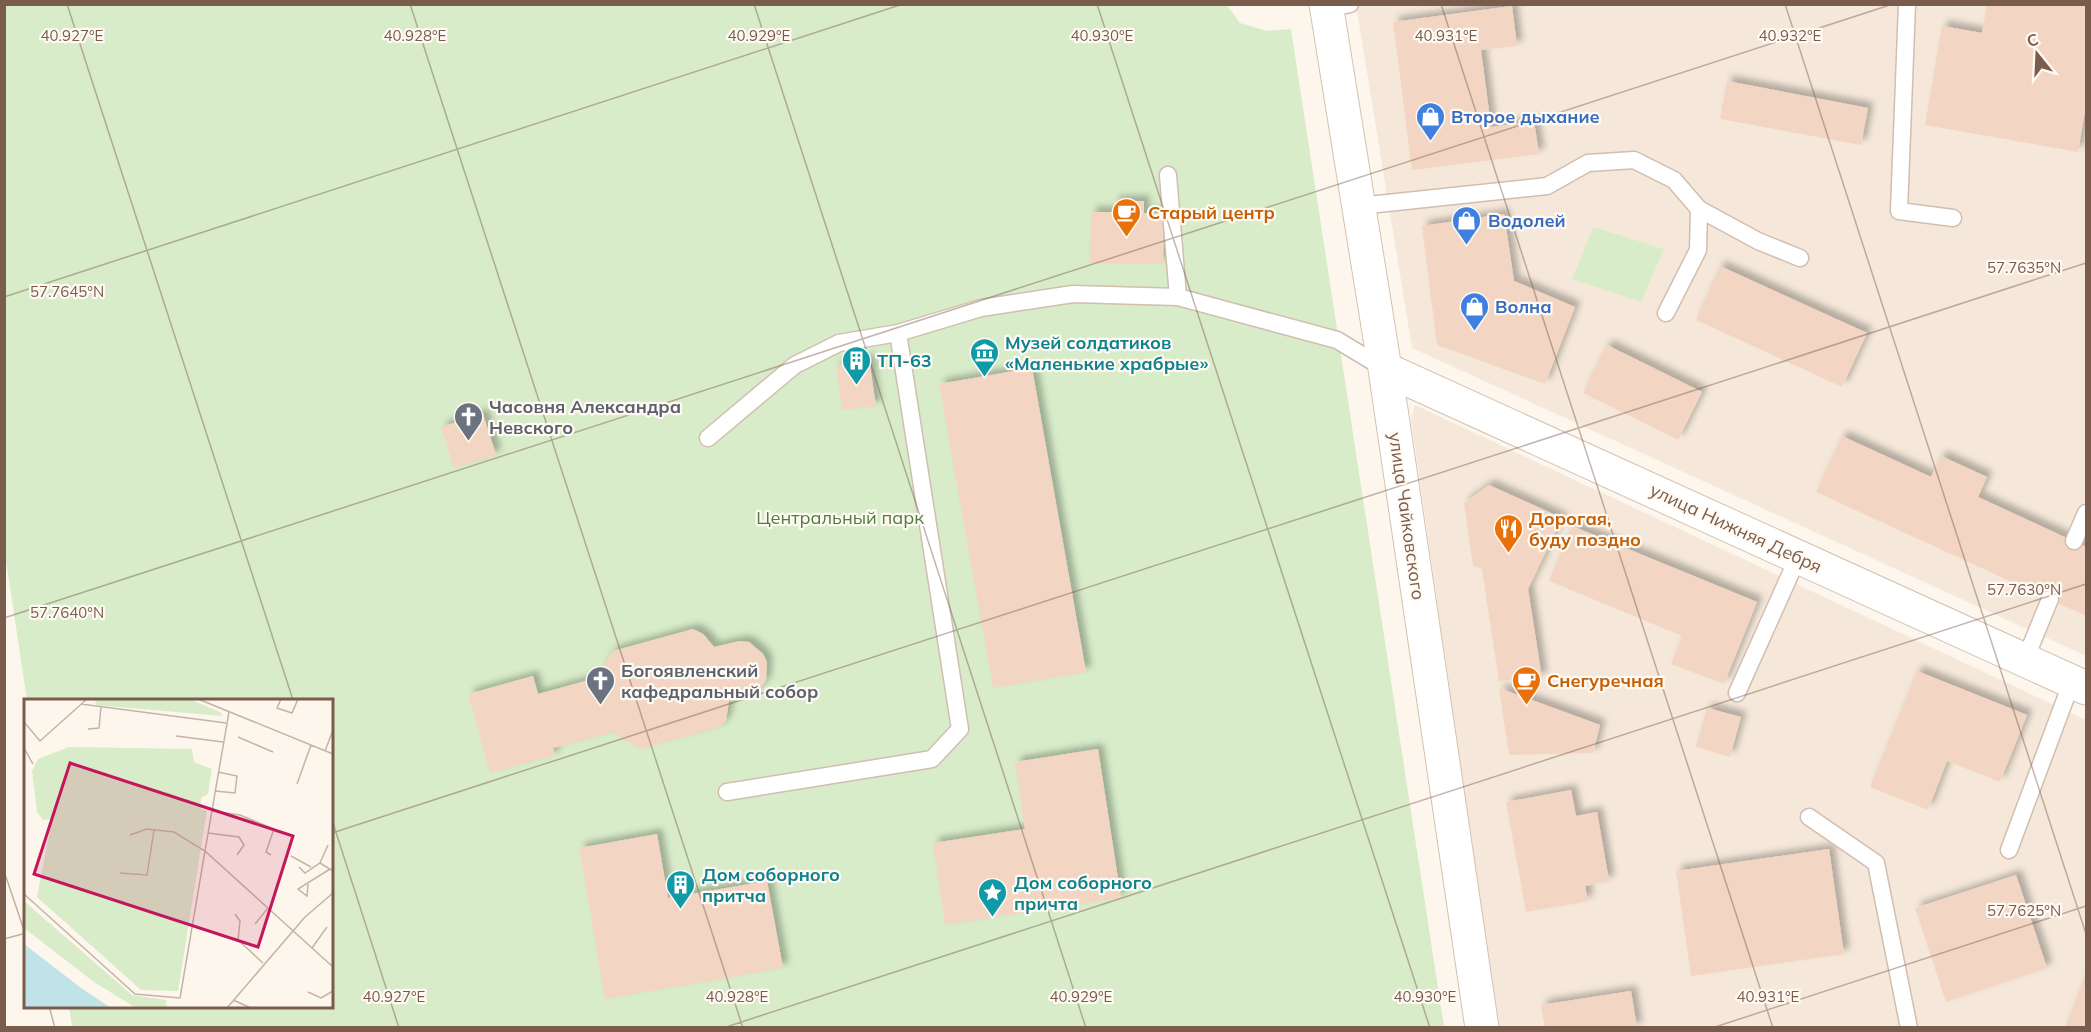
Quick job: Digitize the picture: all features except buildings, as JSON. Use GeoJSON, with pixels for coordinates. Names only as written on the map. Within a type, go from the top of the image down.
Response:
{"type":"FeatureCollection","features":[{"type":"Feature","properties":{"kind":"main road","name":"улица Чайковского"},"geometry":{"type":"LineString","coordinates":[[1334,6],[1359,206],[1482,1028]]}},
{"type":"Feature","properties":{"kind":"main road","name":"улица Нижняя Дебря"},"geometry":{"type":"LineString","coordinates":[[1385,369],[2079,684]]}},
{"type":"Feature","properties":{"kind":"lane"},"geometry":{"type":"LineString","coordinates":[[1907,4],[1899,211],[1953,218]]}},
{"type":"Feature","properties":{"kind":"lane"},"geometry":{"type":"LineString","coordinates":[[1359,206],[1547,186],[1588,163],[1634,160],[1674,180],[1699,209],[1758,241],[1800,258]]}},
{"type":"Feature","properties":{"kind":"lane"},"geometry":{"type":"LineString","coordinates":[[1168,175],[1178,297]]}},
{"type":"Feature","properties":{"kind":"lane"},"geometry":{"type":"LineString","coordinates":[[1666,313],[1698,250],[1699,209]]}},
{"type":"Feature","properties":{"kind":"lane"},"geometry":{"type":"LineString","coordinates":[[708,438],[795,365],[839,343],[898,333],[981,308],[1073,294],[1178,297],[1337,340],[1385,369]]}},
{"type":"Feature","properties":{"kind":"lane"},"geometry":{"type":"LineString","coordinates":[[727,792],[932,759],[960,729],[898,333]]}},
{"type":"Feature","properties":{"kind":"lane"},"geometry":{"type":"LineString","coordinates":[[2074,541],[2086,513]]}},
{"type":"Feature","properties":{"kind":"lane"},"geometry":{"type":"LineString","coordinates":[[1737,693],[1798,557]]}},
{"type":"Feature","properties":{"kind":"lane"},"geometry":{"type":"LineString","coordinates":[[2025,660],[2050,599]]}},
{"type":"Feature","properties":{"kind":"lane"},"geometry":{"type":"LineString","coordinates":[[2009,850],[2079,684]]}},
{"type":"Feature","properties":{"kind":"lane"},"geometry":{"type":"LineString","coordinates":[[1809,817],[1876,863],[1909,1028]]}},
{"type":"Feature","properties":{"kind":"shaded area"},"geometry":{"type":"Polygon","coordinates":[[[1356,5],[2086,5],[2086,656],[1412,348],[1356,5]]]}},
{"type":"Feature","properties":{"kind":"shaded area"},"geometry":{"type":"Polygon","coordinates":[[[1415,405],[2086,720],[2086,1027],[1498,1027],[1411,419],[1415,405]]]}},
{"type":"Feature","properties":{"kind":"green space","name":"Центральный парк"},"geometry":{"type":"Polygon","coordinates":[[[1226,4],[1240,23],[1267,31],[1291,29],[1444,1027],[72,1027],[69,1008],[333,1008],[333,699],[27,699],[4,548],[4,5],[1226,4]]]}},
{"type":"Feature","properties":{"kind":"green space"},"geometry":{"type":"Polygon","coordinates":[[[1593,227],[1664,249],[1641,302],[1572,279],[1593,227]]]}},
{"type":"Feature","properties":{"kind":"place","name":"Второе дыхание"},"geometry":{"type":"Point","coordinates":[1430,142]}},
{"type":"Feature","properties":{"kind":"place","name":"Старый центр"},"geometry":{"type":"Point","coordinates":[1127,238]}},
{"type":"Feature","properties":{"kind":"place","name":"Водолей"},"geometry":{"type":"Point","coordinates":[1467,246]}},
{"type":"Feature","properties":{"kind":"place","name":"Волна"},"geometry":{"type":"Point","coordinates":[1474,332]}},
{"type":"Feature","properties":{"kind":"place","name":"Музей солдатиков «Маленькие храбрые»"},"geometry":{"type":"Point","coordinates":[984,378]}},
{"type":"Feature","properties":{"kind":"place","name":"ТП-63"},"geometry":{"type":"Point","coordinates":[856,386]}},
{"type":"Feature","properties":{"kind":"place","name":"Часовня Александра Невского"},"geometry":{"type":"Point","coordinates":[468,442]}},
{"type":"Feature","properties":{"kind":"place","name":"Дорогая, буду поздно"},"geometry":{"type":"Point","coordinates":[1508,554]}},
{"type":"Feature","properties":{"kind":"place","name":"Богоявленский кафедральный собор"},"geometry":{"type":"Point","coordinates":[600,706]}},
{"type":"Feature","properties":{"kind":"place","name":"Снегуречная"},"geometry":{"type":"Point","coordinates":[1526,706]}},
{"type":"Feature","properties":{"kind":"place","name":"Дом соборного притча"},"geometry":{"type":"Point","coordinates":[681,910]}},
{"type":"Feature","properties":{"kind":"place","name":"Дом соборного причта"},"geometry":{"type":"Point","coordinates":[993,918]}}]}
